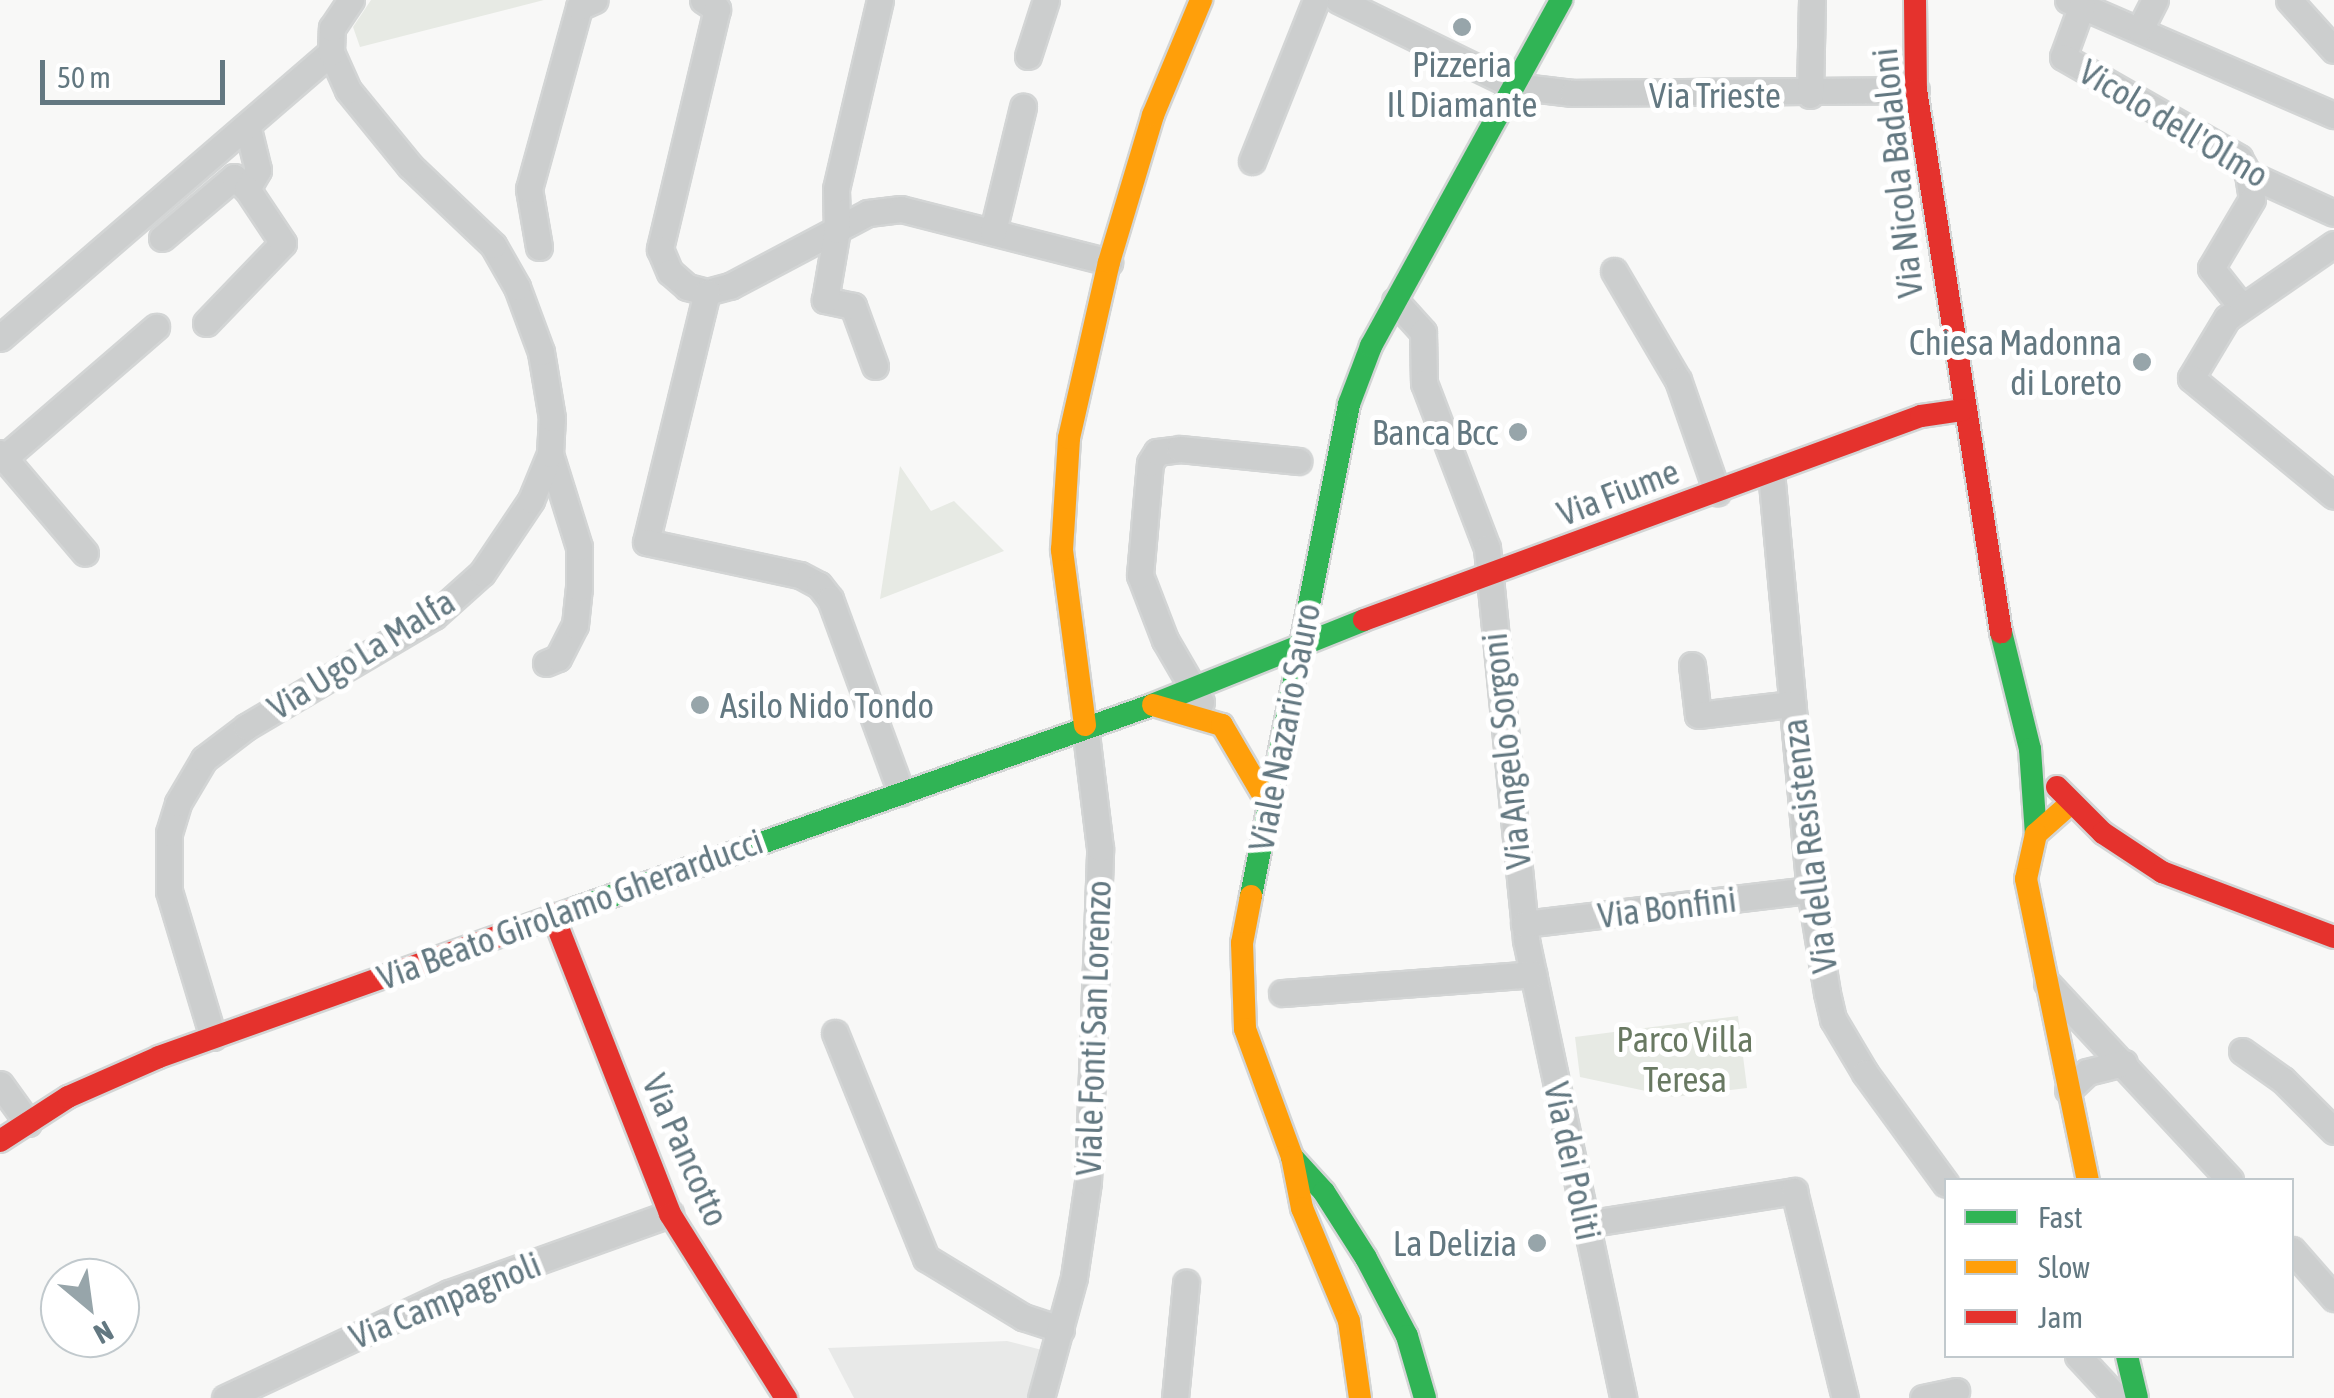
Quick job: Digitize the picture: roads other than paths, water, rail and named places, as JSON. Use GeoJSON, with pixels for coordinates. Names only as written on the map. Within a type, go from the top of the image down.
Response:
{"type":"FeatureCollection","features":[{"type":"Feature","properties":{"kind":"street"},"geometry":{"type":"LineString","coordinates":[[0,338],[247,124],[331,40],[352,0]]}},
{"type":"Feature","properties":{"kind":"street"},"geometry":{"type":"LineString","coordinates":[[539,247],[529,189],[579,7],[595,0]]}},
{"type":"Feature","properties":{"kind":"street"},"geometry":{"type":"LineString","coordinates":[[875,366],[853,306],[825,300],[837,230],[836,189],[880,0]]}},
{"type":"Feature","properties":{"kind":"street"},"geometry":{"type":"LineString","coordinates":[[1028,56],[1046,0]]}},
{"type":"Feature","properties":{"kind":"street"},"geometry":{"type":"LineString","coordinates":[[1252,160],[1316,0]]}},
{"type":"Feature","properties":{"kind":"street","name":"Via Trieste"},"geometry":{"type":"LineString","coordinates":[[1338,0],[1514,86],[1573,94],[1810,96],[1916,90]]}},
{"type":"Feature","properties":{"kind":"street","name":"Viale Nazario Sauro"},"geometry":{"type":"LineString","coordinates":[[1360,1398],[1349,1321],[1302,1208],[1292,1156],[1245,1029],[1242,943],[1298,644],[1349,404],[1395,302],[1561,0]]}},
{"type":"Feature","properties":{"kind":"street"},"geometry":{"type":"LineString","coordinates":[[1810,96],[1812,0]]}},
{"type":"Feature","properties":{"kind":"street","name":"Via Nicola Badaloni"},"geometry":{"type":"LineString","coordinates":[[1916,0],[1916,90],[1962,410],[2009,681],[2030,750],[2036,834],[2026,879]]}},
{"type":"Feature","properties":{"kind":"street"},"geometry":{"type":"LineString","coordinates":[[2140,28],[2154,0]]}},
{"type":"Feature","properties":{"kind":"street"},"geometry":{"type":"LineString","coordinates":[[2289,0],[2334,50]]}},
{"type":"Feature","properties":{"kind":"street"},"geometry":{"type":"LineString","coordinates":[[1085,726],[1062,550],[1068,438],[1109,262],[1153,115],[1200,1]]}},
{"type":"Feature","properties":{"kind":"street"},"geometry":{"type":"LineString","coordinates":[[713,3],[660,249],[670,272],[687,287],[707,292],[868,213],[901,209],[1109,262]]}},
{"type":"Feature","properties":{"kind":"street"},"geometry":{"type":"LineString","coordinates":[[2075,3],[2334,115]]}},
{"type":"Feature","properties":{"kind":"street","name":"Vicolo dell'Olmo"},"geometry":{"type":"LineString","coordinates":[[2075,3],[2064,57],[2238,158],[2248,174],[2334,214]]}},
{"type":"Feature","properties":{"kind":"street","name":"Via Ugo La Malfa"},"geometry":{"type":"LineString","coordinates":[[214,1037],[169,891],[169,833],[178,802],[204,759],[232,738],[434,616],[482,573],[531,500],[550,454],[552,418],[540,352],[517,287],[493,245],[410,166],[348,90],[331,40]]}},
{"type":"Feature","properties":{"kind":"street"},"geometry":{"type":"LineString","coordinates":[[993,231],[1022,107]]}},
{"type":"Feature","properties":{"kind":"street"},"geometry":{"type":"LineString","coordinates":[[246,189],[258,170],[247,124]]}},
{"type":"Feature","properties":{"kind":"street"},"geometry":{"type":"LineString","coordinates":[[2241,306],[2218,284],[2211,268],[2252,198],[2248,174]]}},
{"type":"Feature","properties":{"kind":"street"},"geometry":{"type":"LineString","coordinates":[[162,238],[234,177],[283,243],[206,324]]}},
{"type":"Feature","properties":{"kind":"street"},"geometry":{"type":"LineString","coordinates":[[2334,244],[2241,306],[2215,333],[2191,378],[2334,496]]}},
{"type":"Feature","properties":{"kind":"street"},"geometry":{"type":"LineString","coordinates":[[1614,271],[1678,380],[1717,492]]}},
{"type":"Feature","properties":{"kind":"street"},"geometry":{"type":"LineString","coordinates":[[707,292],[646,542],[800,575],[819,585],[901,792]]}},
{"type":"Feature","properties":{"kind":"street"},"geometry":{"type":"LineString","coordinates":[[1395,302],[1424,332],[1424,383],[1487,548],[1486,579]]}},
{"type":"Feature","properties":{"kind":"street"},"geometry":{"type":"LineString","coordinates":[[85,552],[2,456],[156,327]]}},
{"type":"Feature","properties":{"kind":"street","name":"Via Fiume"},"geometry":{"type":"LineString","coordinates":[[1233,674],[1298,644],[1486,579],[1921,416],[1962,410]]}},
{"type":"Feature","properties":{"kind":"street"},"geometry":{"type":"LineString","coordinates":[[1269,805],[1234,721],[1194,689],[1165,640],[1140,575],[1150,463],[1157,452],[1180,450],[1298,461]]}},
{"type":"Feature","properties":{"kind":"street"},"geometry":{"type":"LineString","coordinates":[[546,663],[558,658],[575,625],[579,547],[550,454]]}},
{"type":"Feature","properties":{"kind":"street","name":"Via della Resistenza"},"geometry":{"type":"LineString","coordinates":[[1771,472],[1810,890],[1833,1019],[1944,1181]]}},
{"type":"Feature","properties":{"kind":"street","name":"Via Angelo Sorgoni"},"geometry":{"type":"LineString","coordinates":[[1486,579],[1524,924]]}},
{"type":"Feature","properties":{"kind":"street"},"geometry":{"type":"LineString","coordinates":[[1692,665],[1698,715],[1792,704]]}},
{"type":"Feature","properties":{"kind":"street"},"geometry":{"type":"LineString","coordinates":[[1233,674],[1263,689],[1285,710]]}},
{"type":"Feature","properties":{"kind":"street","name":"Via Beato Girolamo Gherarducci"},"geometry":{"type":"LineString","coordinates":[[0,1142],[94,1085],[214,1037],[1233,674]]}},
{"type":"Feature","properties":{"kind":"street"},"geometry":{"type":"LineString","coordinates":[[1152,704],[1234,721],[1285,710]]}},
{"type":"Feature","properties":{"kind":"street","name":"Viale Fonti San Lorenzo"},"geometry":{"type":"LineString","coordinates":[[1041,1398],[1061,1329],[1088,1182],[1100,848],[1085,726]]}},
{"type":"Feature","properties":{"kind":"street","name":"Via Nicola Badaloni"},"geometry":{"type":"LineString","coordinates":[[2030,750],[2071,803],[2162,872],[2334,938]]}},
{"type":"Feature","properties":{"kind":"street"},"geometry":{"type":"LineString","coordinates":[[2036,834],[2071,803]]}},
{"type":"Feature","properties":{"kind":"street"},"geometry":{"type":"LineString","coordinates":[[2071,803],[2068,828],[2026,879],[2088,1178]]}},
{"type":"Feature","properties":{"kind":"street","name":"Via Bonfini"},"geometry":{"type":"LineString","coordinates":[[1524,924],[1810,890]]}},
{"type":"Feature","properties":{"kind":"street","name":"Via Pancotto"},"geometry":{"type":"LineString","coordinates":[[553,914],[670,1214],[786,1398]]}},
{"type":"Feature","properties":{"kind":"street","name":"Via dei Politi"},"geometry":{"type":"LineString","coordinates":[[1524,924],[1622,1398]]}},
{"type":"Feature","properties":{"kind":"street"},"geometry":{"type":"LineString","coordinates":[[1282,993],[1533,974]]}},
{"type":"Feature","properties":{"kind":"street"},"geometry":{"type":"LineString","coordinates":[[2044,980],[2228,1178]]}},
{"type":"Feature","properties":{"kind":"street"},"geometry":{"type":"LineString","coordinates":[[2053,1020],[2081,1019]]}},
{"type":"Feature","properties":{"kind":"street"},"geometry":{"type":"LineString","coordinates":[[835,1034],[926,1258],[1023,1317],[1061,1329]]}},
{"type":"Feature","properties":{"kind":"street"},"geometry":{"type":"LineString","coordinates":[[2060,1051],[2090,1050],[2124,1063]]}},
{"type":"Feature","properties":{"kind":"street"},"geometry":{"type":"LineString","coordinates":[[2242,1051],[2283,1080],[2334,1131]]}},
{"type":"Feature","properties":{"kind":"street"},"geometry":{"type":"LineString","coordinates":[[2068,1090],[2087,1072],[2124,1063]]}},
{"type":"Feature","properties":{"kind":"street"},"geometry":{"type":"LineString","coordinates":[[0,1084],[28,1123]]}},
{"type":"Feature","properties":{"kind":"street","name":"Viale Nazario Sauro"},"geometry":{"type":"LineString","coordinates":[[1292,1156],[1324,1192],[1366,1258],[1407,1336],[1425,1398]]}},
{"type":"Feature","properties":{"kind":"street"},"geometry":{"type":"LineString","coordinates":[[1586,1224],[1794,1191],[1845,1398]]}},
{"type":"Feature","properties":{"kind":"street","name":"Via Campagnoli"},"geometry":{"type":"LineString","coordinates":[[225,1398],[449,1293],[670,1214]]}},
{"type":"Feature","properties":{"kind":"street"},"geometry":{"type":"LineString","coordinates":[[2294,1252],[2334,1298]]}},
{"type":"Feature","properties":{"kind":"street"},"geometry":{"type":"LineString","coordinates":[[1175,1398],[1186,1283]]}},
{"type":"Feature","properties":{"kind":"street"},"geometry":{"type":"LineString","coordinates":[[2080,1358],[2116,1398]]}},
{"type":"Feature","properties":{"kind":"street"},"geometry":{"type":"LineString","coordinates":[[2127,1358],[2136,1398]]}},
{"type":"Feature","properties":{"kind":"street"},"geometry":{"type":"LineString","coordinates":[[1923,1398],[1956,1391]]}},
{"type":"Feature","properties":{"kind":"place","name":"Pizzeria Il Diamante"},"geometry":{"type":"Point","coordinates":[1462,27]}},
{"type":"Feature","properties":{"kind":"place","name":"Chiesa Madonna di Loreto"},"geometry":{"type":"Point","coordinates":[2142,362]}},
{"type":"Feature","properties":{"kind":"place","name":"Banca Bcc"},"geometry":{"type":"Point","coordinates":[1518,432]}},
{"type":"Feature","properties":{"kind":"place","name":"Asilo Nido Tondo"},"geometry":{"type":"Point","coordinates":[700,705]}},
{"type":"Feature","properties":{"kind":"place","name":"La Delizia"},"geometry":{"type":"Point","coordinates":[1537,1243]}},
{"type":"Feature","properties":{"kind":"park label","name":"Parco Villa Teresa"},"geometry":{"type":"Point","coordinates":[1685,1059]}}]}
